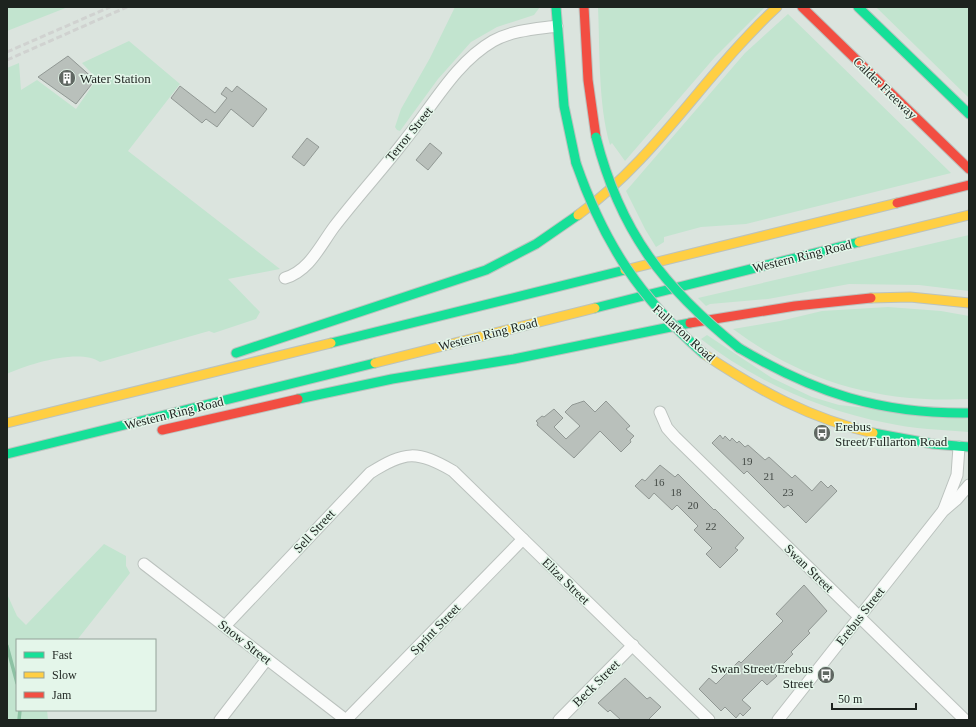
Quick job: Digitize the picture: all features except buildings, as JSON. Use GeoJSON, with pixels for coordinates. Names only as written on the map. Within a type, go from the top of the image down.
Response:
{"type":"FeatureCollection","features":[{"type":"Feature","properties":{"kind":"main road","name":"Fullarton Road"},"geometry":{"type":"LineString","coordinates":[[556,7],[564,106],[576,163],[596,218],[625,269],[649,301],[668,322],[704,354],[738,378],[764,393],[828,421],[877,435],[964,447]]}},
{"type":"Feature","properties":{"kind":"main road"},"geometry":{"type":"LineString","coordinates":[[584,7],[588,80],[596,137],[612,188],[626,219],[646,253],[684,301],[706,322],[739,348],[785,376],[837,396],[897,410],[935,414],[969,413]]}},
{"type":"Feature","properties":{"kind":"main road"},"geometry":{"type":"LineString","coordinates":[[223,356],[252,349],[480,272],[510,259],[548,238],[573,221],[620,180],[646,153],[723,60],[777,7]]}},
{"type":"Feature","properties":{"kind":"main road","name":"Calder Freeway"},"geometry":{"type":"LineString","coordinates":[[802,7],[966,166]]}},
{"type":"Feature","properties":{"kind":"main road"},"geometry":{"type":"LineString","coordinates":[[858,7],[969,114]]}},
{"type":"Feature","properties":{"kind":"main road"},"geometry":{"type":"LineString","coordinates":[[7,423],[969,185]]}},
{"type":"Feature","properties":{"kind":"main road","name":"Western Ring Road"},"geometry":{"type":"LineString","coordinates":[[7,454],[969,215]]}},
{"type":"Feature","properties":{"kind":"main road"},"geometry":{"type":"LineString","coordinates":[[152,432],[394,379],[511,359],[630,334],[798,305],[866,296],[928,298],[969,303]]}},
{"type":"Feature","properties":{"kind":"main road"},"geometry":{"type":"LineString","coordinates":[[7,418],[105,389]]}},
{"type":"Feature","properties":{"kind":"main road"},"geometry":{"type":"LineString","coordinates":[[7,461],[43,455]]}},
{"type":"Feature","properties":{"kind":"street","name":"Terror Street"},"geometry":{"type":"LineString","coordinates":[[285,278],[292,276],[308,263],[361,194],[405,141],[459,69],[472,57],[502,37],[527,30],[558,26]]}},
{"type":"Feature","properties":{"kind":"street","name":"Swan Street"},"geometry":{"type":"LineString","coordinates":[[660,412],[668,428],[675,437],[965,720]]}},
{"type":"Feature","properties":{"kind":"street","name":"Erebus Street"},"geometry":{"type":"LineString","coordinates":[[943,511],[957,475],[964,447]]}},
{"type":"Feature","properties":{"kind":"street","name":"Eliza Street"},"geometry":{"type":"LineString","coordinates":[[415,455],[432,459],[453,471],[709,720]]}},
{"type":"Feature","properties":{"kind":"street","name":"Sell Street"},"geometry":{"type":"LineString","coordinates":[[225,626],[370,472],[392,459],[415,455]]}},
{"type":"Feature","properties":{"kind":"street","name":"Erebus Street"},"geometry":{"type":"LineString","coordinates":[[778,720],[943,511],[957,499],[969,485]]}},
{"type":"Feature","properties":{"kind":"street","name":"Sprint Street"},"geometry":{"type":"LineString","coordinates":[[346,720],[524,539]]}},
{"type":"Feature","properties":{"kind":"street","name":"Snow Street"},"geometry":{"type":"LineString","coordinates":[[144,564],[346,720]]}},
{"type":"Feature","properties":{"kind":"street","name":"Beck Street"},"geometry":{"type":"LineString","coordinates":[[559,720],[633,645]]}},
{"type":"Feature","properties":{"kind":"street"},"geometry":{"type":"LineString","coordinates":[[220,720],[267,659]]}},
{"type":"Feature","properties":{"kind":"green space"},"geometry":{"type":"Polygon","coordinates":[[[7,7],[68,7],[7,31],[7,7]]]}},
{"type":"Feature","properties":{"kind":"green space"},"geometry":{"type":"Polygon","coordinates":[[[455,7],[540,7],[534,15],[497,27],[471,42],[438,79],[400,131],[397,130],[395,127],[401,109],[430,58],[455,7]]]}},
{"type":"Feature","properties":{"kind":"green space"},"geometry":{"type":"Polygon","coordinates":[[[598,7],[765,7],[715,57],[625,161],[612,143],[610,145],[603,112],[600,77],[598,7]]]}},
{"type":"Feature","properties":{"kind":"green space"},"geometry":{"type":"Polygon","coordinates":[[[876,7],[969,7],[969,98],[876,7]]]}},
{"type":"Feature","properties":{"kind":"green space"},"geometry":{"type":"Polygon","coordinates":[[[788,14],[951,173],[746,224],[701,227],[664,237],[664,242],[656,247],[626,191],[745,53],[788,14]]]}},
{"type":"Feature","properties":{"kind":"green space"},"geometry":{"type":"Polygon","coordinates":[[[129,41],[180,84],[128,151],[280,269],[228,279],[260,312],[256,319],[214,333],[209,331],[100,362],[91,358],[67,357],[40,362],[7,374],[7,68],[19,63],[21,90],[37,80],[76,109],[97,79],[82,63],[129,41]]]}},
{"type":"Feature","properties":{"kind":"green space"},"geometry":{"type":"Polygon","coordinates":[[[969,235],[969,291],[919,285],[849,284],[768,299],[710,304],[706,306],[698,298],[969,235]]]}},
{"type":"Feature","properties":{"kind":"green space"},"geometry":{"type":"Polygon","coordinates":[[[888,307],[941,311],[969,316],[969,399],[904,397],[874,393],[845,386],[816,376],[788,363],[760,348],[733,329],[780,321],[822,311],[888,307]]]}},
{"type":"Feature","properties":{"kind":"green space"},"geometry":{"type":"Polygon","coordinates":[[[707,335],[772,378],[812,397],[839,405],[969,419],[969,432],[907,427],[862,417],[813,402],[766,381],[743,368],[701,339],[707,335]]]}},
{"type":"Feature","properties":{"kind":"green space"},"geometry":{"type":"Polygon","coordinates":[[[104,544],[126,556],[126,566],[130,573],[78,639],[16,639],[16,711],[47,711],[48,720],[7,720],[7,594],[17,616],[26,625],[104,544]]]}},
{"type":"Feature","properties":{"kind":"waterway"},"geometry":{"type":"LineString","coordinates":[[7,646],[16,679]]}},
{"type":"Feature","properties":{"kind":"waterway"},"geometry":{"type":"LineString","coordinates":[[19,720],[20,711]]}},
{"type":"Feature","properties":{"kind":"railway"},"geometry":{"type":"LineString","coordinates":[[7,52],[110,7]]}},
{"type":"Feature","properties":{"kind":"railway"},"geometry":{"type":"LineString","coordinates":[[7,60],[127,7]]}},
{"type":"Feature","properties":{"kind":"traffic: fast"},"geometry":{"type":"LineString","coordinates":[[556,7],[564,106],[576,163]]}},
{"type":"Feature","properties":{"kind":"traffic: fast"},"geometry":{"type":"LineString","coordinates":[[858,7],[969,114]]}},
{"type":"Feature","properties":{"kind":"traffic: fast"},"geometry":{"type":"LineString","coordinates":[[596,137],[606,171],[618,202],[632,230],[648,256],[688,303],[712,326],[739,348]]}},
{"type":"Feature","properties":{"kind":"traffic: fast"},"geometry":{"type":"LineString","coordinates":[[576,163],[599,219],[626,268],[661,312],[704,354]]}},
{"type":"Feature","properties":{"kind":"traffic: fast"},"geometry":{"type":"LineString","coordinates":[[236,353],[486,270],[536,244],[578,215]]}},
{"type":"Feature","properties":{"kind":"traffic: fast"},"geometry":{"type":"LineString","coordinates":[[595,308],[859,242]]}},
{"type":"Feature","properties":{"kind":"traffic: fast"},"geometry":{"type":"LineString","coordinates":[[331,343],[625,270]]}},
{"type":"Feature","properties":{"kind":"traffic: fast"},"geometry":{"type":"LineString","coordinates":[[298,399],[392,379],[514,359],[690,323]]}},
{"type":"Feature","properties":{"kind":"traffic: fast"},"geometry":{"type":"LineString","coordinates":[[739,348],[794,377],[822,389],[849,398],[906,410],[969,413]]}},
{"type":"Feature","properties":{"kind":"traffic: fast"},"geometry":{"type":"LineString","coordinates":[[7,454],[375,363]]}},
{"type":"Feature","properties":{"kind":"traffic: fast"},"geometry":{"type":"LineString","coordinates":[[873,433],[933,444],[969,447]]}},
{"type":"Feature","properties":{"kind":"traffic: slow"},"geometry":{"type":"LineString","coordinates":[[578,215],[632,168],[751,32],[777,7]]}},
{"type":"Feature","properties":{"kind":"traffic: slow"},"geometry":{"type":"LineString","coordinates":[[625,270],[897,203]]}},
{"type":"Feature","properties":{"kind":"traffic: slow"},"geometry":{"type":"LineString","coordinates":[[859,242],[969,215]]}},
{"type":"Feature","properties":{"kind":"traffic: slow"},"geometry":{"type":"LineString","coordinates":[[871,298],[910,297],[969,303]]}},
{"type":"Feature","properties":{"kind":"traffic: slow"},"geometry":{"type":"LineString","coordinates":[[375,363],[595,308]]}},
{"type":"Feature","properties":{"kind":"traffic: slow"},"geometry":{"type":"LineString","coordinates":[[7,423],[331,343]]}},
{"type":"Feature","properties":{"kind":"traffic: slow"},"geometry":{"type":"LineString","coordinates":[[704,354],[764,391],[806,411],[828,420],[873,433]]}},
{"type":"Feature","properties":{"kind":"traffic: jam"},"geometry":{"type":"LineString","coordinates":[[584,7],[588,80],[596,137]]}},
{"type":"Feature","properties":{"kind":"traffic: jam"},"geometry":{"type":"LineString","coordinates":[[802,7],[969,169]]}},
{"type":"Feature","properties":{"kind":"traffic: jam"},"geometry":{"type":"LineString","coordinates":[[897,203],[969,185]]}},
{"type":"Feature","properties":{"kind":"traffic: jam"},"geometry":{"type":"LineString","coordinates":[[690,323],[795,306],[871,298]]}},
{"type":"Feature","properties":{"kind":"traffic: jam"},"geometry":{"type":"LineString","coordinates":[[162,430],[298,399]]}},
{"type":"Feature","properties":{"kind":"place","name":"Water Station"},"geometry":{"type":"Point","coordinates":[67,78]}},
{"type":"Feature","properties":{"kind":"place","name":"Erebus Street/Fullarton Road"},"geometry":{"type":"Point","coordinates":[822,433]}},
{"type":"Feature","properties":{"kind":"place","name":"Swan Street/Erebus Street"},"geometry":{"type":"Point","coordinates":[826,675]}}]}
